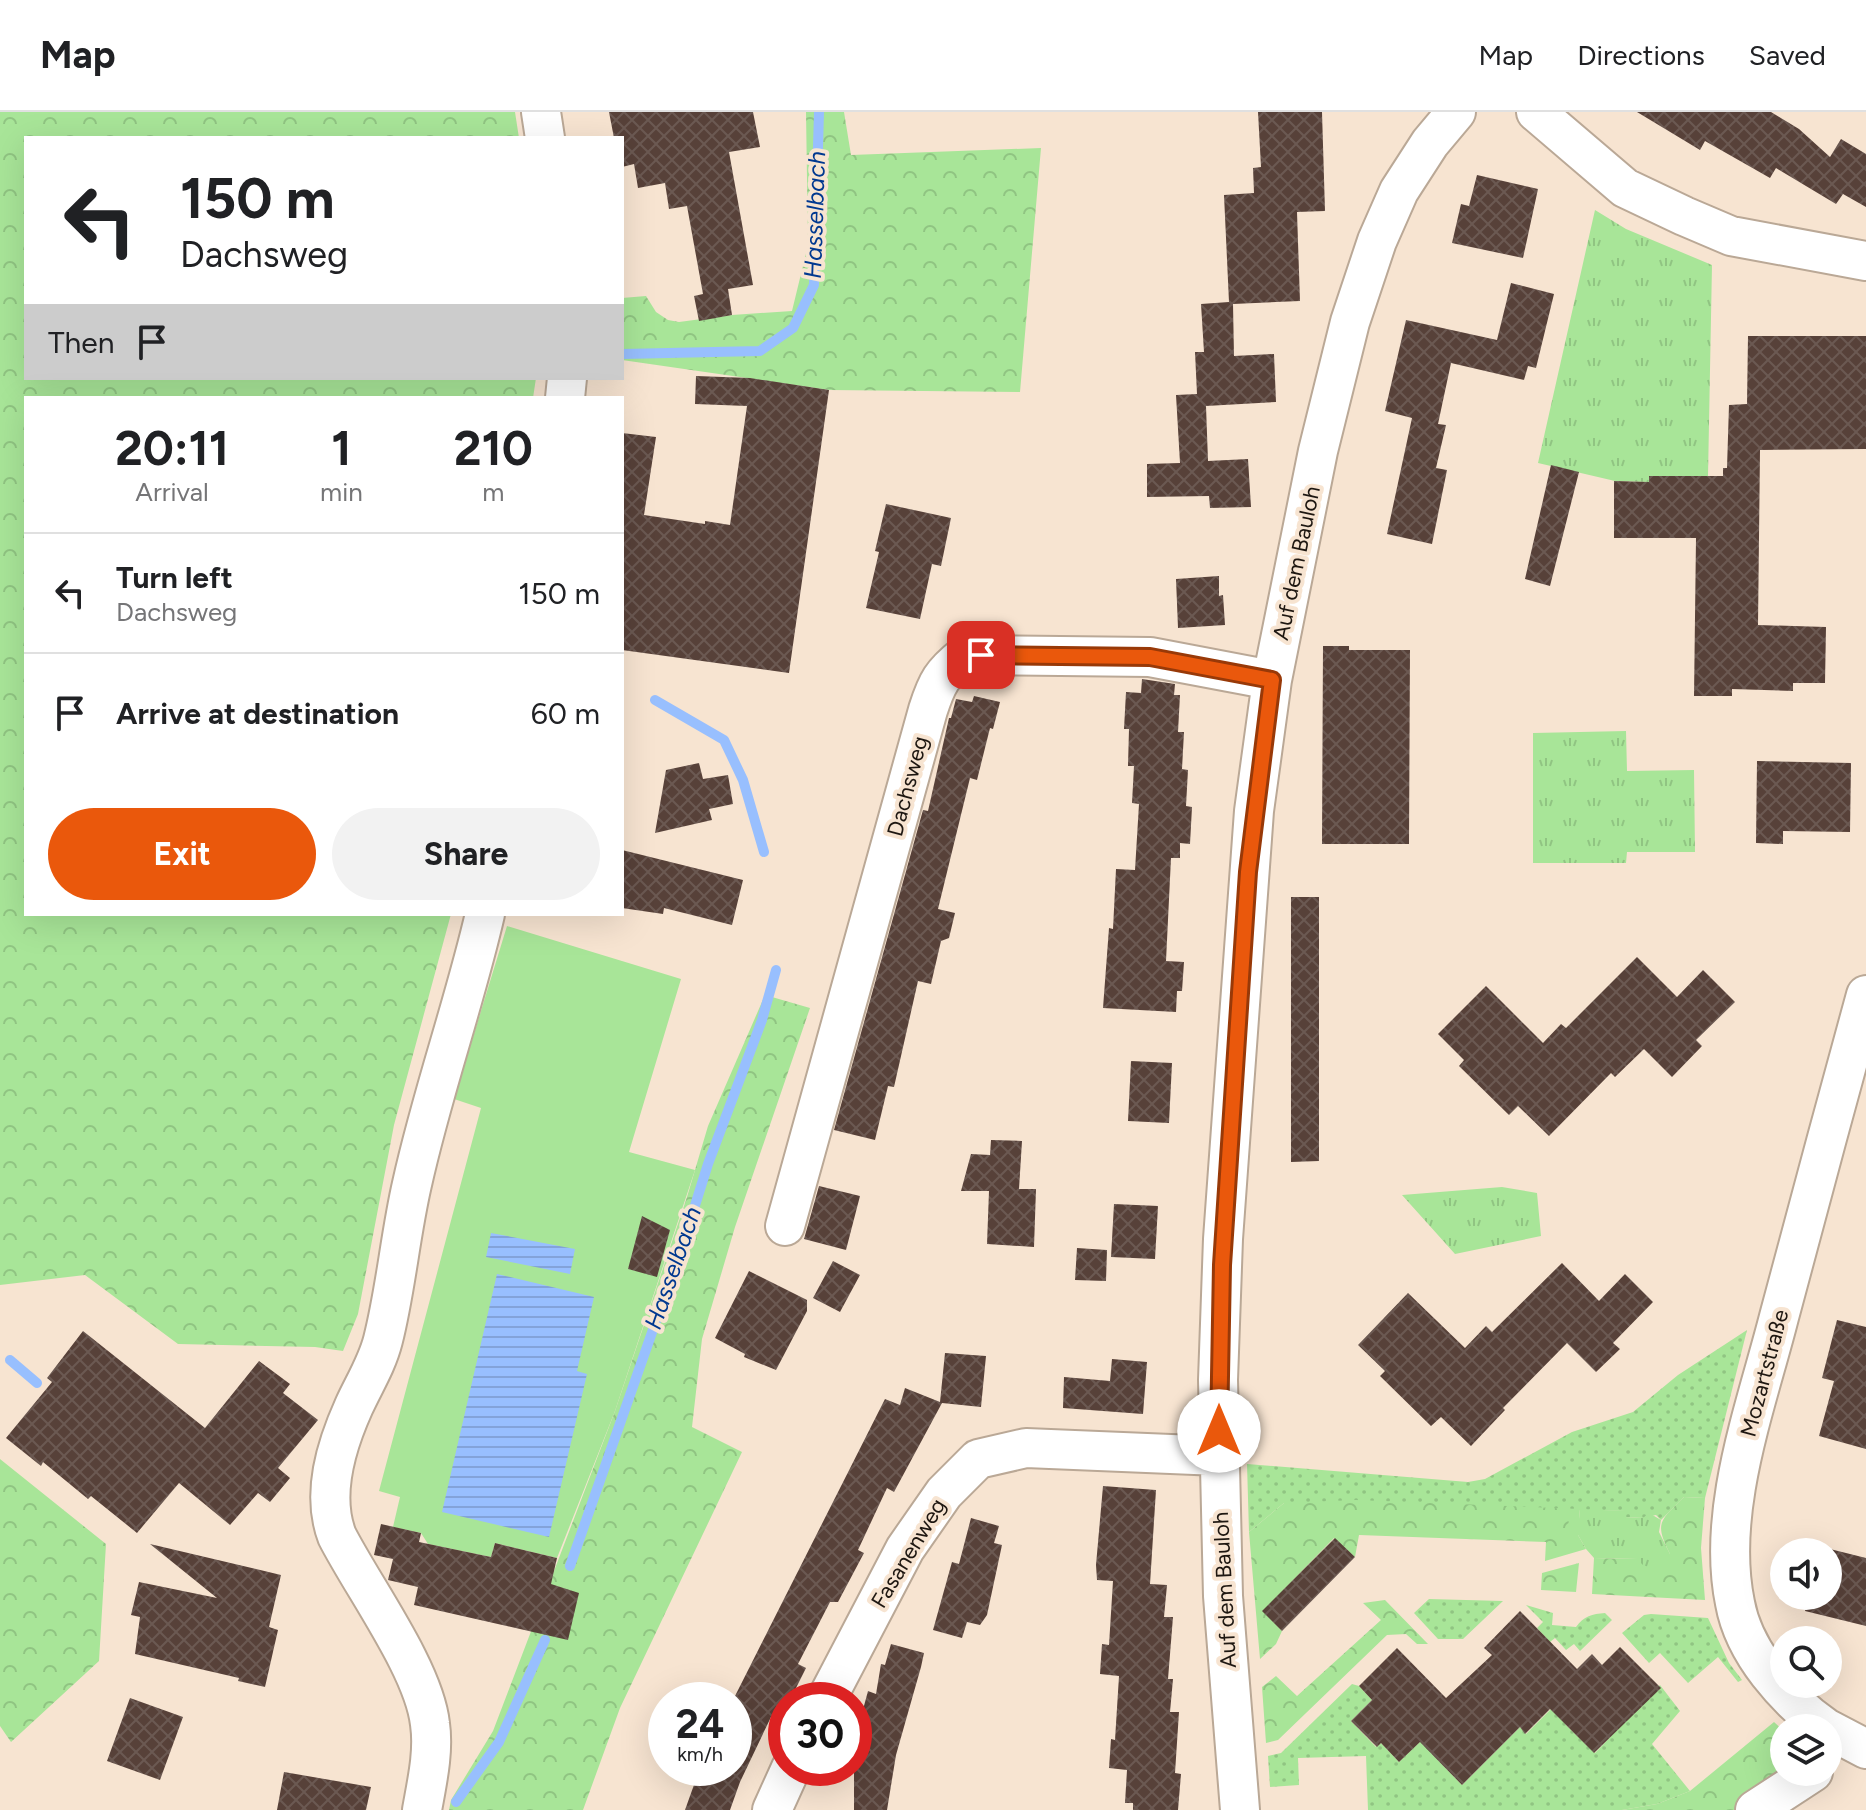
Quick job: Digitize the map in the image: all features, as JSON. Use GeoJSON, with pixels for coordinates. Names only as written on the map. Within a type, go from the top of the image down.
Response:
{"type":"FeatureCollection","features":[{"type":"Feature","properties":{"kind":"street"},"geometry":{"type":"LineString","coordinates":[[541,112],[545,136]]}},
{"type":"Feature","properties":{"kind":"street","name":"Auf dem Bauloh"},"geometry":{"type":"LineString","coordinates":[[1240,1810],[1223,1596],[1219,1456],[1222,1265],[1248,872],[1272,680],[1318,451],[1355,309],[1377,241],[1399,191],[1430,143],[1456,112]]}},
{"type":"Feature","properties":{"kind":"street"},"geometry":{"type":"LineString","coordinates":[[1536,112],[1625,188],[1684,216],[1731,236],[1866,261]]}},
{"type":"Feature","properties":{"kind":"street","name":"Dachsweg"},"geometry":{"type":"LineString","coordinates":[[785,1226],[928,710],[936,684],[946,670],[965,655],[1150,657],[1272,680]]}},
{"type":"Feature","properties":{"kind":"street"},"geometry":{"type":"LineString","coordinates":[[422,1810],[432,1740],[430,1719],[410,1666],[337,1536],[330,1518],[329,1499],[338,1450],[383,1341],[418,1160],[484,916]]}},
{"type":"Feature","properties":{"kind":"street","name":"Mozartstraße"},"geometry":{"type":"LineString","coordinates":[[1807,1714],[1795,1704],[1749,1642],[1735,1607],[1731,1531],[1744,1445],[1866,995]]}},
{"type":"Feature","properties":{"kind":"street","name":"Fasanenweg"},"geometry":{"type":"LineString","coordinates":[[835,1682],[905,1549],[944,1493],[978,1459],[1026,1448],[1219,1456]]}},
{"type":"Feature","properties":{"kind":"street"},"geometry":{"type":"LineString","coordinates":[[772,1810],[783,1786]]}},
{"type":"Feature","properties":{"kind":"street"},"geometry":{"type":"LineString","coordinates":[[1755,1810],[1792,1786]]}},
{"type":"Feature","properties":{"kind":"green space"},"geometry":{"type":"Polygon","coordinates":[[[0,112],[515,112],[519,136],[24,136],[24,380],[536,380],[533,396],[24,396],[24,916],[450,916],[394,1125],[358,1314],[343,1351],[315,1347],[178,1344],[85,1275],[0,1285],[0,112]]]}},
{"type":"Feature","properties":{"kind":"green space"},"geometry":{"type":"Polygon","coordinates":[[[806,112],[844,112],[851,155],[1041,148],[1020,392],[829,390],[624,360],[624,298],[646,296],[656,312],[668,320],[679,322],[792,311],[808,245],[806,112]]]}},
{"type":"Feature","properties":{"kind":"green space"},"geometry":{"type":"Polygon","coordinates":[[[1595,210],[1626,229],[1712,265],[1708,476],[1650,476],[1649,482],[1615,481],[1538,463],[1595,210]]]}},
{"type":"Feature","properties":{"kind":"green space"},"geometry":{"type":"Polygon","coordinates":[[[1626,731],[1627,771],[1694,770],[1695,852],[1627,852],[1626,863],[1533,863],[1533,733],[1626,731]]]}},
{"type":"Feature","properties":{"kind":"green space"},"geometry":{"type":"Polygon","coordinates":[[[507,926],[681,979],[629,1152],[695,1170],[615,1411],[557,1558],[495,1543],[491,1557],[428,1544],[421,1533],[393,1527],[400,1497],[379,1491],[481,1108],[454,1099],[507,926]]]}},
{"type":"Feature","properties":{"kind":"green space"},"geometry":{"type":"Polygon","coordinates":[[[765,995],[810,1008],[735,1227],[702,1339],[692,1427],[742,1452],[620,1708],[583,1810],[449,1810],[451,1800],[493,1731],[615,1411],[708,1126],[765,995]]]}},
{"type":"Feature","properties":{"kind":"green space"},"geometry":{"type":"Polygon","coordinates":[[[1502,1187],[1537,1193],[1541,1236],[1455,1254],[1402,1195],[1502,1187]]]}},
{"type":"Feature","properties":{"kind":"green space"},"geometry":{"type":"Polygon","coordinates":[[[1747,1330],[1705,1498],[1684,1497],[1661,1520],[1656,1515],[1624,1517],[1625,1511],[1284,1503],[1249,1532],[1247,1464],[1468,1482],[1485,1479],[1572,1432],[1633,1412],[1678,1375],[1747,1330]]]}},
{"type":"Feature","properties":{"kind":"green space"},"geometry":{"type":"Polygon","coordinates":[[[0,1459],[106,1544],[99,1661],[11,1742],[0,1726],[0,1459]]]}},
{"type":"Feature","properties":{"kind":"green space"},"geometry":{"type":"Polygon","coordinates":[[[1684,1497],[1705,1498],[1701,1548],[1705,1600],[1592,1594],[1594,1558],[1637,1559],[1670,1554],[1662,1535],[1662,1522],[1684,1497]]]}},
{"type":"Feature","properties":{"kind":"green space"},"geometry":{"type":"Polygon","coordinates":[[[1356,1500],[1580,1509],[1579,1520],[1568,1535],[1578,1535],[1586,1549],[1545,1561],[1546,1542],[1359,1535],[1355,1557],[1334,1538],[1263,1611],[1282,1631],[1276,1644],[1260,1659],[1249,1532],[1284,1503],[1356,1500]]]}},
{"type":"Feature","properties":{"kind":"green space"},"geometry":{"type":"Polygon","coordinates":[[[1580,1509],[1625,1511],[1625,1517],[1643,1518],[1649,1513],[1661,1520],[1659,1532],[1670,1554],[1660,1570],[1646,1568],[1637,1559],[1594,1558],[1578,1535],[1567,1535],[1569,1519],[1579,1519],[1580,1509]]]}},
{"type":"Feature","properties":{"kind":"green space"},"geometry":{"type":"Polygon","coordinates":[[[1579,1563],[1576,1592],[1541,1590],[1542,1573],[1579,1563]]]}},
{"type":"Feature","properties":{"kind":"green space"},"geometry":{"type":"Polygon","coordinates":[[[1429,1599],[1503,1601],[1463,1639],[1438,1639],[1414,1613],[1429,1599]]]}},
{"type":"Feature","properties":{"kind":"green space"},"geometry":{"type":"Polygon","coordinates":[[[1385,1600],[1428,1644],[1417,1644],[1406,1634],[1387,1635],[1278,1740],[1266,1743],[1262,1687],[1276,1676],[1297,1696],[1381,1620],[1363,1603],[1385,1600]]]}},
{"type":"Feature","properties":{"kind":"green space"},"geometry":{"type":"Polygon","coordinates":[[[1526,1605],[1553,1613],[1552,1625],[1576,1627],[1589,1616],[1605,1613],[1612,1620],[1580,1651],[1574,1644],[1566,1650],[1555,1638],[1550,1642],[1537,1628],[1543,1622],[1526,1605]]]}},
{"type":"Feature","properties":{"kind":"green space"},"geometry":{"type":"Polygon","coordinates":[[[1644,1615],[1708,1618],[1729,1663],[1742,1680],[1738,1682],[1718,1657],[1688,1683],[1660,1653],[1649,1663],[1622,1633],[1644,1615]]]}},
{"type":"Feature","properties":{"kind":"green space"},"geometry":{"type":"Polygon","coordinates":[[[1352,1684],[1359,1686],[1372,1700],[1351,1721],[1376,1747],[1381,1743],[1399,1762],[1423,1739],[1432,1754],[1462,1785],[1520,1727],[1526,1734],[1554,1706],[1566,1725],[1595,1753],[1660,1685],[1680,1711],[1652,1744],[1690,1791],[1657,1804],[1622,1810],[1368,1810],[1366,1756],[1298,1758],[1299,1785],[1270,1787],[1268,1756],[1281,1753],[1352,1684]]]}},
{"type":"Feature","properties":{"kind":"green space"},"geometry":{"type":"Polygon","coordinates":[[[1770,1725],[1770,1784],[1739,1810],[1622,1810],[1657,1804],[1690,1791],[1770,1725]]]}},
{"type":"Feature","properties":{"kind":"water"},"geometry":{"type":"Polygon","coordinates":[[[491,1233],[575,1249],[570,1274],[486,1257],[491,1233]]]}},
{"type":"Feature","properties":{"kind":"water"},"geometry":{"type":"Polygon","coordinates":[[[497,1274],[594,1297],[577,1371],[587,1374],[549,1537],[442,1512],[497,1274]]]}},
{"type":"Feature","properties":{"kind":"building"},"geometry":{"type":"Polygon","coordinates":[[[609,112],[753,112],[760,147],[729,152],[753,285],[728,289],[732,315],[699,321],[694,296],[703,294],[687,206],[669,209],[665,183],[638,188],[634,164],[624,166],[624,136],[614,136],[609,112]]]}},
{"type":"Feature","properties":{"kind":"building"},"geometry":{"type":"Polygon","coordinates":[[[1258,112],[1322,112],[1325,211],[1297,212],[1300,301],[1233,304],[1234,356],[1274,354],[1276,402],[1206,406],[1208,461],[1248,459],[1251,507],[1210,508],[1209,496],[1147,497],[1147,464],[1180,463],[1176,395],[1197,394],[1195,352],[1204,352],[1201,304],[1229,302],[1224,195],[1254,193],[1253,168],[1261,167],[1258,112]]]}},
{"type":"Feature","properties":{"kind":"building"},"geometry":{"type":"Polygon","coordinates":[[[1637,112],[1771,112],[1799,129],[1830,157],[1841,139],[1866,154],[1866,207],[1843,194],[1836,204],[1776,168],[1770,178],[1705,141],[1700,150],[1637,112]]]}},
{"type":"Feature","properties":{"kind":"building"},"geometry":{"type":"Polygon","coordinates":[[[1477,175],[1538,189],[1523,258],[1452,243],[1461,204],[1469,206],[1477,175]]]}},
{"type":"Feature","properties":{"kind":"building"},"geometry":{"type":"Polygon","coordinates":[[[1511,283],[1554,294],[1536,368],[1528,366],[1524,380],[1451,363],[1438,424],[1446,425],[1436,468],[1447,470],[1432,544],[1387,534],[1412,418],[1385,411],[1406,320],[1497,340],[1511,283]]]}},
{"type":"Feature","properties":{"kind":"building"},"geometry":{"type":"Polygon","coordinates":[[[1748,336],[1866,336],[1866,449],[1760,450],[1758,625],[1826,627],[1825,683],[1793,683],[1793,691],[1732,689],[1732,696],[1694,696],[1696,538],[1614,538],[1614,481],[1649,482],[1649,476],[1723,476],[1723,468],[1727,468],[1729,405],[1747,404],[1748,336]]]}},
{"type":"Feature","properties":{"kind":"building"},"geometry":{"type":"Polygon","coordinates":[[[696,376],[750,378],[829,390],[789,673],[624,650],[624,433],[656,437],[644,515],[730,525],[747,406],[695,404],[696,376]]]}},
{"type":"Feature","properties":{"kind":"building"},"geometry":{"type":"Polygon","coordinates":[[[1551,465],[1579,472],[1550,586],[1525,579],[1551,465]]]}},
{"type":"Feature","properties":{"kind":"building"},"geometry":{"type":"Polygon","coordinates":[[[886,504],[951,518],[941,566],[932,564],[920,619],[866,608],[886,504]]]}},
{"type":"Feature","properties":{"kind":"building"},"geometry":{"type":"Polygon","coordinates":[[[1219,576],[1219,596],[1223,595],[1225,625],[1178,628],[1176,579],[1219,576]]]}},
{"type":"Feature","properties":{"kind":"building"},"geometry":{"type":"Polygon","coordinates":[[[1323,646],[1349,646],[1349,650],[1410,650],[1409,844],[1322,844],[1323,646]]]}},
{"type":"Feature","properties":{"kind":"building"},"geometry":{"type":"Polygon","coordinates":[[[1142,679],[1175,684],[1174,695],[1180,695],[1178,732],[1184,732],[1182,769],[1188,770],[1186,806],[1192,807],[1190,844],[1180,843],[1180,858],[1171,858],[1166,961],[1184,962],[1182,991],[1177,991],[1176,1012],[1103,1008],[1109,928],[1113,929],[1116,869],[1135,870],[1139,804],[1132,803],[1134,766],[1128,766],[1129,729],[1124,729],[1126,692],[1141,693],[1142,679]]]}},
{"type":"Feature","properties":{"kind":"building"},"geometry":{"type":"Polygon","coordinates":[[[974,696],[1000,702],[977,780],[970,778],[938,909],[955,913],[949,938],[941,941],[931,984],[918,981],[894,1087],[888,1086],[875,1140],[834,1130],[923,810],[928,811],[949,718],[956,699],[972,702],[974,696]]]}},
{"type":"Feature","properties":{"kind":"building"},"geometry":{"type":"Polygon","coordinates":[[[1757,761],[1851,763],[1850,832],[1783,831],[1783,844],[1756,843],[1757,761]]]}},
{"type":"Feature","properties":{"kind":"building"},"geometry":{"type":"Polygon","coordinates":[[[699,763],[703,779],[728,775],[733,804],[709,809],[712,820],[655,833],[666,770],[699,763]]]}},
{"type":"Feature","properties":{"kind":"building"},"geometry":{"type":"Polygon","coordinates":[[[624,850],[743,880],[732,925],[664,908],[663,914],[624,908],[624,850]]]}},
{"type":"Feature","properties":{"kind":"building"},"geometry":{"type":"Polygon","coordinates":[[[1291,897],[1319,897],[1319,1161],[1291,1162],[1291,897]]]}},
{"type":"Feature","properties":{"kind":"building"},"geometry":{"type":"Polygon","coordinates":[[[1637,957],[1677,997],[1703,970],[1735,1002],[1696,1040],[1702,1046],[1672,1077],[1644,1049],[1615,1077],[1611,1073],[1549,1136],[1518,1106],[1509,1115],[1459,1066],[1464,1060],[1438,1034],[1486,986],[1543,1043],[1561,1024],[1566,1028],[1637,957]]]}},
{"type":"Feature","properties":{"kind":"building"},"geometry":{"type":"Polygon","coordinates":[[[1131,1061],[1172,1063],[1169,1123],[1128,1121],[1131,1061]]]}},
{"type":"Feature","properties":{"kind":"building"},"geometry":{"type":"Polygon","coordinates":[[[991,1140],[1022,1141],[1019,1189],[1036,1189],[1034,1247],[987,1244],[989,1191],[961,1191],[971,1154],[990,1155],[991,1140]]]}},
{"type":"Feature","properties":{"kind":"building"},"geometry":{"type":"Polygon","coordinates":[[[819,1186],[860,1196],[846,1250],[804,1239],[819,1186]]]}},
{"type":"Feature","properties":{"kind":"building"},"geometry":{"type":"Polygon","coordinates":[[[1114,1204],[1158,1206],[1155,1259],[1111,1257],[1114,1204]]]}},
{"type":"Feature","properties":{"kind":"building"},"geometry":{"type":"Polygon","coordinates":[[[642,1216],[670,1230],[657,1277],[628,1269],[642,1216]]]}},
{"type":"Feature","properties":{"kind":"building"},"geometry":{"type":"Polygon","coordinates":[[[1077,1248],[1107,1250],[1106,1281],[1075,1280],[1077,1248]]]}},
{"type":"Feature","properties":{"kind":"building"},"geometry":{"type":"Polygon","coordinates":[[[833,1261],[860,1275],[840,1312],[813,1298],[833,1261]]]}},
{"type":"Feature","properties":{"kind":"building"},"geometry":{"type":"Polygon","coordinates":[[[1562,1263],[1599,1301],[1625,1274],[1653,1302],[1613,1343],[1620,1349],[1596,1372],[1567,1343],[1503,1408],[1505,1410],[1471,1446],[1441,1417],[1431,1426],[1380,1376],[1385,1371],[1358,1345],[1408,1293],[1465,1348],[1486,1326],[1492,1332],[1562,1263]]]}},
{"type":"Feature","properties":{"kind":"building"},"geometry":{"type":"Polygon","coordinates":[[[749,1271],[807,1300],[807,1311],[776,1370],[744,1357],[745,1354],[715,1338],[749,1271]]]}},
{"type":"Feature","properties":{"kind":"building"},"geometry":{"type":"Polygon","coordinates":[[[1837,1320],[1866,1327],[1866,1449],[1819,1436],[1834,1381],[1822,1378],[1837,1320]]]}},
{"type":"Feature","properties":{"kind":"building"},"geometry":{"type":"Polygon","coordinates":[[[83,1331],[205,1428],[259,1361],[290,1384],[283,1393],[318,1420],[278,1468],[290,1478],[270,1502],[258,1493],[230,1525],[179,1483],[137,1533],[91,1496],[88,1499],[43,1462],[41,1466],[6,1438],[52,1382],[47,1378],[83,1331]]]}},
{"type":"Feature","properties":{"kind":"building"},"geometry":{"type":"Polygon","coordinates":[[[945,1353],[986,1356],[981,1407],[942,1403],[894,1492],[887,1488],[858,1550],[864,1553],[838,1602],[830,1602],[798,1664],[806,1668],[799,1682],[768,1682],[768,1723],[752,1757],[752,1682],[742,1682],[885,1399],[900,1405],[905,1388],[940,1402],[945,1353]]]}},
{"type":"Feature","properties":{"kind":"building"},"geometry":{"type":"Polygon","coordinates":[[[1112,1359],[1147,1362],[1143,1414],[1063,1408],[1064,1377],[1110,1381],[1112,1359]]]}},
{"type":"Feature","properties":{"kind":"building"},"geometry":{"type":"Polygon","coordinates":[[[1103,1486],[1156,1490],[1150,1584],[1167,1585],[1164,1617],[1173,1617],[1168,1679],[1173,1679],[1170,1712],[1179,1712],[1175,1773],[1181,1774],[1178,1810],[1133,1810],[1133,1803],[1125,1803],[1127,1770],[1109,1768],[1111,1739],[1115,1740],[1119,1676],[1100,1674],[1102,1644],[1109,1645],[1113,1581],[1097,1580],[1103,1486]]]}},
{"type":"Feature","properties":{"kind":"building"},"geometry":{"type":"Polygon","coordinates":[[[971,1518],[999,1526],[994,1543],[1002,1545],[987,1615],[980,1625],[967,1622],[962,1638],[933,1630],[952,1562],[959,1564],[971,1518]]]}},
{"type":"Feature","properties":{"kind":"building"},"geometry":{"type":"Polygon","coordinates":[[[381,1524],[421,1533],[419,1542],[491,1557],[495,1543],[557,1558],[551,1584],[579,1593],[568,1640],[414,1605],[418,1587],[388,1580],[393,1559],[374,1555],[381,1524]]]}},
{"type":"Feature","properties":{"kind":"building"},"geometry":{"type":"Polygon","coordinates":[[[1335,1538],[1355,1557],[1282,1631],[1262,1611],[1335,1538]]]}},
{"type":"Feature","properties":{"kind":"building"},"geometry":{"type":"Polygon","coordinates":[[[150,1544],[281,1575],[269,1627],[278,1630],[265,1687],[135,1654],[140,1617],[131,1615],[139,1582],[217,1598],[150,1544]]]}},
{"type":"Feature","properties":{"kind":"building"},"geometry":{"type":"Polygon","coordinates":[[[1842,1552],[1866,1558],[1866,1626],[1805,1611],[1842,1610],[1842,1552]]]}},
{"type":"Feature","properties":{"kind":"building"},"geometry":{"type":"Polygon","coordinates":[[[1520,1611],[1577,1669],[1592,1654],[1602,1665],[1620,1647],[1661,1688],[1594,1753],[1550,1709],[1525,1734],[1520,1727],[1462,1785],[1420,1742],[1399,1762],[1381,1743],[1377,1747],[1351,1721],[1372,1700],[1359,1686],[1397,1648],[1446,1698],[1492,1655],[1484,1648],[1520,1611]]]}},
{"type":"Feature","properties":{"kind":"building"},"geometry":{"type":"Polygon","coordinates":[[[891,1644],[924,1653],[896,1755],[887,1810],[854,1810],[854,1786],[872,1786],[872,1692],[876,1694],[881,1664],[885,1665],[891,1644]]]}},
{"type":"Feature","properties":{"kind":"building"},"geometry":{"type":"Polygon","coordinates":[[[130,1698],[183,1717],[160,1780],[107,1761],[130,1698]]]}},
{"type":"Feature","properties":{"kind":"building"},"geometry":{"type":"Polygon","coordinates":[[[284,1772],[371,1787],[366,1810],[277,1810],[284,1772]]]}},
{"type":"Feature","properties":{"kind":"building"},"geometry":{"type":"Polygon","coordinates":[[[694,1786],[739,1786],[730,1810],[685,1810],[694,1786]]]}},
{"type":"Feature","properties":{"kind":"waterway","name":"Hasselbach"},"geometry":{"type":"LineString","coordinates":[[624,354],[760,351],[793,328],[814,285],[819,112]]}},
{"type":"Feature","properties":{"kind":"waterway","name":"Hasselbach"},"geometry":{"type":"LineString","coordinates":[[655,700],[724,740],[743,780],[764,852]]}},
{"type":"Feature","properties":{"kind":"waterway","name":"Hasselbach"},"geometry":{"type":"LineString","coordinates":[[570,1566],[708,1164],[762,1020],[776,970]]}},
{"type":"Feature","properties":{"kind":"waterway"},"geometry":{"type":"LineString","coordinates":[[10,1360],[37,1383]]}},
{"type":"Feature","properties":{"kind":"waterway","name":"Hasselbach"},"geometry":{"type":"LineString","coordinates":[[456,1802],[499,1742],[545,1640]]}},
{"type":"Feature","properties":{"kind":"route"},"geometry":{"type":"LineString","coordinates":[[981,655],[1150,657],[1272,680],[1248,872],[1222,1265],[1219,1431]]}}]}
